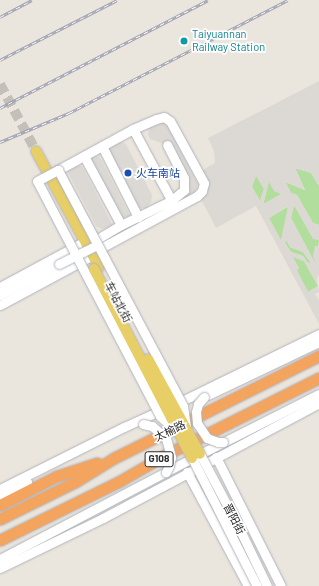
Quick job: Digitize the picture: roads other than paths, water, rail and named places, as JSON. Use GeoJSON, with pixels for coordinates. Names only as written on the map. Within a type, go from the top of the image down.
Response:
{"type":"FeatureCollection","features":[{"type":"Feature","properties":{"kind":"highway","name":"太榆路"},"geometry":{"type":"LineString","coordinates":[[0,519],[75,482],[114,458],[302,365],[319,355]]}},
{"type":"Feature","properties":{"kind":"highway","name":"太榆路"},"geometry":{"type":"LineString","coordinates":[[0,540],[120,482],[172,452],[319,378]]}},
{"type":"Feature","properties":{"kind":"highway"},"geometry":{"type":"LineString","coordinates":[[0,505],[57,476],[114,458]]}},
{"type":"Feature","properties":{"kind":"highway"},"geometry":{"type":"LineString","coordinates":[[0,548],[43,526],[120,482]]}},
{"type":"Feature","properties":{"kind":"main road"},"geometry":{"type":"LineString","coordinates":[[0,305],[93,247],[122,225],[138,217],[197,196],[202,191],[204,183],[170,121],[160,117],[133,129],[37,181],[77,256],[172,411]]}},
{"type":"Feature","properties":{"kind":"main road"},"geometry":{"type":"LineString","coordinates":[[133,129],[174,204]]}},
{"type":"Feature","properties":{"kind":"main road"},"geometry":{"type":"LineString","coordinates":[[0,297],[174,204],[184,190],[185,184],[184,178],[166,145]]}},
{"type":"Feature","properties":{"kind":"main road"},"geometry":{"type":"LineString","coordinates":[[102,146],[138,217]]}},
{"type":"Feature","properties":{"kind":"main road"},"geometry":{"type":"LineString","coordinates":[[35,152],[93,247],[97,268],[196,456]]}},
{"type":"Feature","properties":{"kind":"main road"},"geometry":{"type":"LineString","coordinates":[[84,156],[122,225]]}},
{"type":"Feature","properties":{"kind":"main road"},"geometry":{"type":"LineString","coordinates":[[60,169],[93,247],[183,432]]}},
{"type":"Feature","properties":{"kind":"main road"},"geometry":{"type":"LineString","coordinates":[[0,288],[93,247]]}},
{"type":"Feature","properties":{"kind":"main road"},"geometry":{"type":"LineString","coordinates":[[0,489],[124,427],[190,397],[319,334]]}},
{"type":"Feature","properties":{"kind":"main road"},"geometry":{"type":"LineString","coordinates":[[0,497],[84,450],[248,377],[319,342]]}},
{"type":"Feature","properties":{"kind":"main road"},"geometry":{"type":"LineString","coordinates":[[0,559],[196,456],[319,394]]}},
{"type":"Feature","properties":{"kind":"main road"},"geometry":{"type":"LineString","coordinates":[[204,397],[198,404],[196,412],[197,423],[207,438],[218,442],[224,442]]}},
{"type":"Feature","properties":{"kind":"main road"},"geometry":{"type":"LineString","coordinates":[[0,568],[103,518],[319,403]]}},
{"type":"Feature","properties":{"kind":"main road"},"geometry":{"type":"LineString","coordinates":[[143,424],[152,426],[166,438],[171,457],[166,472]]}},
{"type":"Feature","properties":{"kind":"main road","name":"晋阳街"},"geometry":{"type":"LineString","coordinates":[[196,456],[257,586]]}},
{"type":"Feature","properties":{"kind":"main road","name":"晋阳街"},"geometry":{"type":"LineString","coordinates":[[196,456],[239,528],[267,586]]}},
{"type":"Feature","properties":{"kind":"main road"},"geometry":{"type":"LineString","coordinates":[[216,457],[281,586]]}},
{"type":"Feature","properties":{"kind":"main road"},"geometry":{"type":"LineString","coordinates":[[187,472],[248,586]]}},
{"type":"Feature","properties":{"kind":"tunnel"},"geometry":{"type":"LineString","coordinates":[[0,84],[36,151]]}},
{"type":"Feature","properties":{"kind":"railway"},"geometry":{"type":"LineString","coordinates":[[0,17],[32,0]]}},
{"type":"Feature","properties":{"kind":"railway"},"geometry":{"type":"LineString","coordinates":[[0,60],[117,0]]}},
{"type":"Feature","properties":{"kind":"railway"},"geometry":{"type":"LineString","coordinates":[[0,108],[208,0]]}},
{"type":"Feature","properties":{"kind":"railway"},"geometry":{"type":"LineString","coordinates":[[0,142],[69,113],[288,0]]}},
{"type":"Feature","properties":{"kind":"place","name":"Taiyuannan Railway Station"},"geometry":{"type":"Point","coordinates":[184,41]}},
{"type":"Feature","properties":{"kind":"place","name":"火车南站"},"geometry":{"type":"Point","coordinates":[128,173]}}]}
